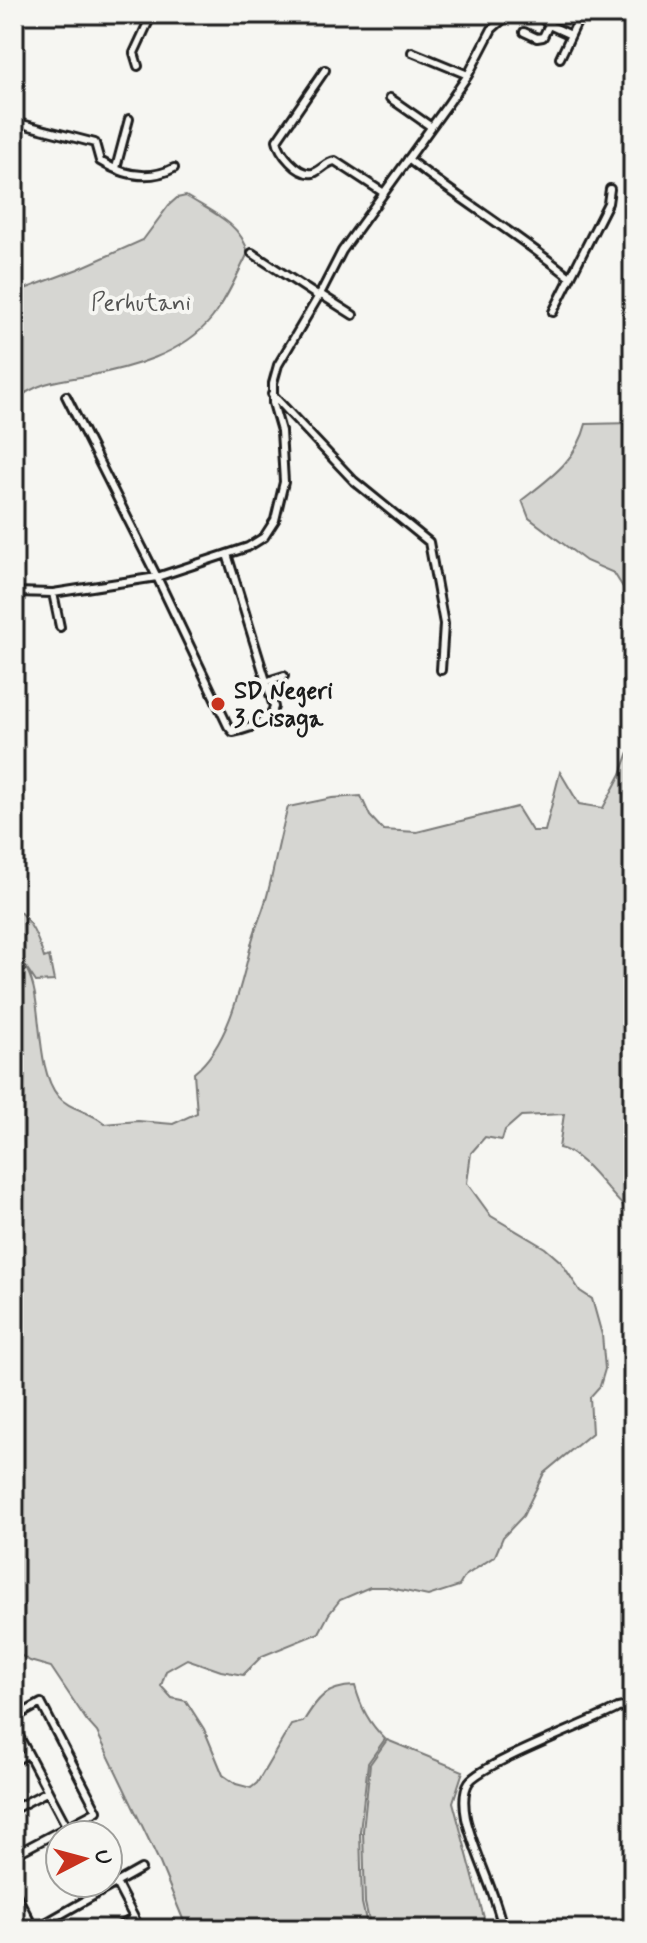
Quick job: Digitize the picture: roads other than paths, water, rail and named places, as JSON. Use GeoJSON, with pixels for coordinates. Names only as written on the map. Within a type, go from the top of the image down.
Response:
{"type":"FeatureCollection","features":[{"type":"Feature","properties":{"kind":"street"},"geometry":{"type":"LineString","coordinates":[[138,66],[134,53],[152,14]]}},
{"type":"Feature","properties":{"kind":"street"},"geometry":{"type":"LineString","coordinates":[[14,592],[53,593],[157,577],[248,547],[264,537],[275,520],[282,496],[281,431],[272,394],[278,365],[342,251],[468,75],[492,29],[509,14]]}},
{"type":"Feature","properties":{"kind":"street"},"geometry":{"type":"LineString","coordinates":[[538,14],[549,25],[571,35]]}},
{"type":"Feature","properties":{"kind":"street"},"geometry":{"type":"LineString","coordinates":[[524,32],[541,37],[554,14]]}},
{"type":"Feature","properties":{"kind":"street"},"geometry":{"type":"LineString","coordinates":[[560,58],[581,14]]}},
{"type":"Feature","properties":{"kind":"street"},"geometry":{"type":"LineString","coordinates":[[412,52],[468,75]]}},
{"type":"Feature","properties":{"kind":"street"},"geometry":{"type":"LineString","coordinates":[[325,70],[277,140],[279,149],[306,172],[313,173],[335,161],[384,193]]}},
{"type":"Feature","properties":{"kind":"street"},"geometry":{"type":"LineString","coordinates":[[390,98],[430,126]]}},
{"type":"Feature","properties":{"kind":"street"},"geometry":{"type":"LineString","coordinates":[[116,168],[129,119]]}},
{"type":"Feature","properties":{"kind":"street"},"geometry":{"type":"LineString","coordinates":[[14,122],[95,143],[100,161],[116,168],[148,177],[174,168]]}},
{"type":"Feature","properties":{"kind":"street"},"geometry":{"type":"LineString","coordinates":[[408,159],[521,238],[570,277]]}},
{"type":"Feature","properties":{"kind":"street"},"geometry":{"type":"LineString","coordinates":[[553,312],[608,203],[610,189]]}},
{"type":"Feature","properties":{"kind":"street"},"geometry":{"type":"LineString","coordinates":[[252,253],[353,315]]}},
{"type":"Feature","properties":{"kind":"street"},"geometry":{"type":"LineString","coordinates":[[272,394],[354,481],[429,542],[444,624],[441,670]]}},
{"type":"Feature","properties":{"kind":"street"},"geometry":{"type":"LineString","coordinates":[[66,396],[233,732],[271,716],[274,707],[227,554]]}},
{"type":"Feature","properties":{"kind":"street"},"geometry":{"type":"LineString","coordinates":[[53,593],[60,627]]}},
{"type":"Feature","properties":{"kind":"street"},"geometry":{"type":"LineString","coordinates":[[268,681],[284,676]]}},
{"type":"Feature","properties":{"kind":"street"},"geometry":{"type":"LineString","coordinates":[[14,1718],[41,1703],[97,1811],[82,1819]]}},
{"type":"Feature","properties":{"kind":"street"},"geometry":{"type":"LineString","coordinates":[[503,1929],[466,1818],[464,1801],[468,1783],[479,1774],[618,1708],[633,1705]]}},
{"type":"Feature","properties":{"kind":"street"},"geometry":{"type":"LineString","coordinates":[[14,1727],[63,1819]]}},
{"type":"Feature","properties":{"kind":"street"},"geometry":{"type":"LineString","coordinates":[[14,1761],[28,1754]]}},
{"type":"Feature","properties":{"kind":"street"},"geometry":{"type":"LineString","coordinates":[[14,1809],[48,1791]]}},
{"type":"Feature","properties":{"kind":"street"},"geometry":{"type":"LineString","coordinates":[[14,1855],[44,1839]]}},
{"type":"Feature","properties":{"kind":"street"},"geometry":{"type":"LineString","coordinates":[[124,1879],[141,1869]]}},
{"type":"Feature","properties":{"kind":"street"},"geometry":{"type":"LineString","coordinates":[[14,1890],[35,1929],[88,1899]]}},
{"type":"Feature","properties":{"kind":"street"},"geometry":{"type":"LineString","coordinates":[[124,1899],[140,1929]]}},
{"type":"Feature","properties":{"kind":"street"},"geometry":{"type":"LineString","coordinates":[[115,1929],[134,1918]]}},
{"type":"Feature","properties":{"kind":"place","name":"SD Negeri 3 Cisaga"},"geometry":{"type":"Point","coordinates":[218,704]}},
{"type":"Feature","properties":{"kind":"park label","name":"Perhutani"},"geometry":{"type":"Point","coordinates":[141,302]}}]}
